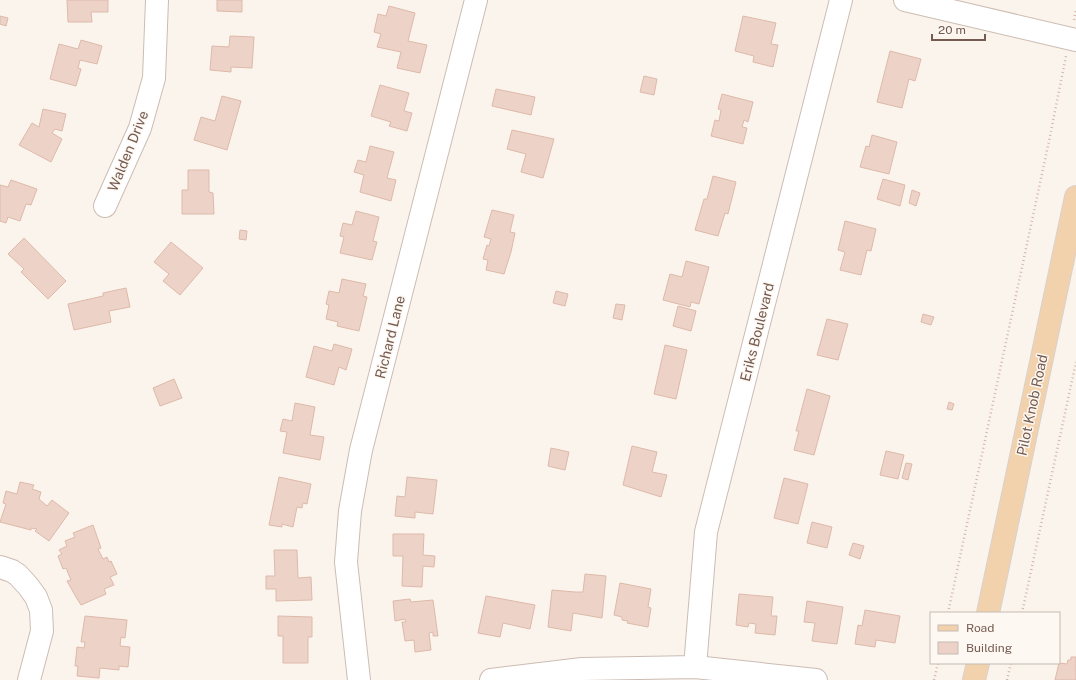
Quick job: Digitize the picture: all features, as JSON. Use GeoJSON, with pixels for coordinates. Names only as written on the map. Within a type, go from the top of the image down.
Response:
{"type":"FeatureCollection","features":[{"type":"Feature","properties":{"kind":"main road","name":"Pilot Knob Road"},"geometry":{"type":"LineString","coordinates":[[988,612],[1076,197]]}},
{"type":"Feature","properties":{"kind":"main road"},"geometry":{"type":"LineString","coordinates":[[974,680],[978,664]]}},
{"type":"Feature","properties":{"kind":"street","name":"Walden Drive"},"geometry":{"type":"LineString","coordinates":[[105,206],[140,128],[154,78],[157,0]]}},
{"type":"Feature","properties":{"kind":"street","name":"Richard Lane"},"geometry":{"type":"LineString","coordinates":[[359,680],[346,562],[350,511],[361,450],[476,0]]}},
{"type":"Feature","properties":{"kind":"street","name":"Eriks Boulevard"},"geometry":{"type":"LineString","coordinates":[[696,667],[706,532],[841,0]]}},
{"type":"Feature","properties":{"kind":"street"},"geometry":{"type":"LineString","coordinates":[[905,0],[1073,39]]}},
{"type":"Feature","properties":{"kind":"street"},"geometry":{"type":"LineString","coordinates":[[0,567],[12,571],[18,575],[36,597],[41,610],[42,631],[29,680]]}},
{"type":"Feature","properties":{"kind":"street"},"geometry":{"type":"LineString","coordinates":[[491,680],[582,669],[696,667],[816,680]]}},
{"type":"Feature","properties":{"kind":"path"},"geometry":{"type":"LineString","coordinates":[[948,612],[1049,141],[1073,39],[1076,9]]}},
{"type":"Feature","properties":{"kind":"path"},"geometry":{"type":"LineString","coordinates":[[1022,612],[1076,362]]}},
{"type":"Feature","properties":{"kind":"path"},"geometry":{"type":"LineString","coordinates":[[934,680],[938,664]]}},
{"type":"Feature","properties":{"kind":"path"},"geometry":{"type":"LineString","coordinates":[[1007,680],[1011,664]]}},
{"type":"Feature","properties":{"kind":"building"},"geometry":{"type":"Polygon","coordinates":[[[67,0],[108,0],[108,12],[91,12],[92,22],[68,22],[67,0]]]}},
{"type":"Feature","properties":{"kind":"building"},"geometry":{"type":"Polygon","coordinates":[[[217,0],[242,0],[242,12],[217,11],[217,0]]]}},
{"type":"Feature","properties":{"kind":"building"},"geometry":{"type":"Polygon","coordinates":[[[389,6],[415,13],[408,41],[427,45],[420,73],[397,68],[401,52],[377,47],[381,34],[374,32],[378,14],[386,16],[389,6]]]}},
{"type":"Feature","properties":{"kind":"building"},"geometry":{"type":"Polygon","coordinates":[[[0,16],[8,18],[6,26],[0,24],[0,16]]]}},
{"type":"Feature","properties":{"kind":"building"},"geometry":{"type":"Polygon","coordinates":[[[743,16],[776,23],[771,44],[778,45],[773,67],[753,62],[754,56],[735,51],[743,16]]]}},
{"type":"Feature","properties":{"kind":"building"},"geometry":{"type":"Polygon","coordinates":[[[230,36],[254,37],[252,68],[231,67],[231,72],[210,70],[212,46],[229,47],[230,36]]]}},
{"type":"Feature","properties":{"kind":"building"},"geometry":{"type":"Polygon","coordinates":[[[81,40],[102,46],[97,64],[80,60],[78,68],[81,69],[76,86],[50,79],[59,44],[78,49],[81,40]]]}},
{"type":"Feature","properties":{"kind":"building"},"geometry":{"type":"Polygon","coordinates":[[[890,51],[921,59],[915,81],[909,79],[902,108],[877,102],[890,51]]]}},
{"type":"Feature","properties":{"kind":"building"},"geometry":{"type":"Polygon","coordinates":[[[644,76],[657,79],[654,95],[640,92],[644,76]]]}},
{"type":"Feature","properties":{"kind":"building"},"geometry":{"type":"Polygon","coordinates":[[[380,85],[409,93],[404,111],[412,113],[407,131],[389,126],[391,122],[371,116],[380,85]]]}},
{"type":"Feature","properties":{"kind":"building"},"geometry":{"type":"Polygon","coordinates":[[[496,89],[535,97],[531,115],[492,106],[496,89]]]}},
{"type":"Feature","properties":{"kind":"building"},"geometry":{"type":"Polygon","coordinates":[[[722,94],[753,102],[748,122],[744,120],[742,127],[747,128],[743,144],[711,136],[715,120],[719,121],[721,110],[718,109],[722,94]]]}},
{"type":"Feature","properties":{"kind":"building"},"geometry":{"type":"Polygon","coordinates":[[[222,96],[241,101],[227,150],[194,140],[201,117],[215,121],[222,96]]]}},
{"type":"Feature","properties":{"kind":"building"},"geometry":{"type":"Polygon","coordinates":[[[43,109],[66,114],[62,131],[55,129],[52,133],[62,139],[51,162],[19,145],[32,123],[39,127],[43,109]]]}},
{"type":"Feature","properties":{"kind":"building"},"geometry":{"type":"Polygon","coordinates":[[[512,130],[554,139],[543,178],[521,172],[526,154],[507,149],[512,130]]]}},
{"type":"Feature","properties":{"kind":"building"},"geometry":{"type":"Polygon","coordinates":[[[872,135],[897,142],[889,174],[860,167],[866,146],[869,147],[872,135]]]}},
{"type":"Feature","properties":{"kind":"building"},"geometry":{"type":"Polygon","coordinates":[[[370,146],[394,152],[387,178],[396,180],[391,201],[360,192],[364,175],[354,172],[358,160],[366,162],[370,146]]]}},
{"type":"Feature","properties":{"kind":"building"},"geometry":{"type":"Polygon","coordinates":[[[188,170],[209,170],[209,192],[213,193],[214,214],[182,214],[182,190],[188,190],[188,170]]]}},
{"type":"Feature","properties":{"kind":"building"},"geometry":{"type":"Polygon","coordinates":[[[713,176],[736,182],[728,214],[725,213],[718,236],[695,230],[704,199],[707,199],[713,176]]]}},
{"type":"Feature","properties":{"kind":"building"},"geometry":{"type":"Polygon","coordinates":[[[883,179],[905,185],[900,206],[877,199],[883,179]]]}},
{"type":"Feature","properties":{"kind":"building"},"geometry":{"type":"Polygon","coordinates":[[[11,180],[37,189],[31,205],[26,204],[20,221],[8,217],[6,223],[0,221],[0,185],[8,187],[11,180]]]}},
{"type":"Feature","properties":{"kind":"building"},"geometry":{"type":"Polygon","coordinates":[[[912,190],[920,193],[916,206],[909,203],[912,190]]]}},
{"type":"Feature","properties":{"kind":"building"},"geometry":{"type":"Polygon","coordinates":[[[492,210],[514,215],[510,232],[515,233],[504,274],[486,270],[488,260],[483,259],[487,245],[489,246],[491,239],[484,237],[492,210]]]}},
{"type":"Feature","properties":{"kind":"building"},"geometry":{"type":"Polygon","coordinates":[[[356,211],[379,217],[373,241],[377,242],[372,260],[340,253],[344,237],[340,236],[343,223],[352,225],[356,211]]]}},
{"type":"Feature","properties":{"kind":"building"},"geometry":{"type":"Polygon","coordinates":[[[845,221],[876,229],[871,251],[867,250],[861,275],[840,270],[845,252],[838,250],[845,221]]]}},
{"type":"Feature","properties":{"kind":"building"},"geometry":{"type":"Polygon","coordinates":[[[240,230],[247,231],[246,240],[239,239],[240,230]]]}},
{"type":"Feature","properties":{"kind":"building"},"geometry":{"type":"Polygon","coordinates":[[[24,238],[66,281],[48,299],[21,272],[24,269],[8,254],[24,238]]]}},
{"type":"Feature","properties":{"kind":"building"},"geometry":{"type":"Polygon","coordinates":[[[171,242],[203,268],[180,295],[163,281],[169,274],[154,262],[171,242]]]}},
{"type":"Feature","properties":{"kind":"building"},"geometry":{"type":"Polygon","coordinates":[[[686,261],[709,267],[699,304],[691,302],[690,307],[663,300],[670,274],[682,277],[686,261]]]}},
{"type":"Feature","properties":{"kind":"building"},"geometry":{"type":"Polygon","coordinates":[[[342,279],[366,284],[363,296],[367,297],[359,331],[337,326],[338,322],[326,319],[329,305],[326,304],[329,291],[339,293],[342,279]]]}},
{"type":"Feature","properties":{"kind":"building"},"geometry":{"type":"Polygon","coordinates":[[[126,288],[130,307],[109,311],[111,322],[74,330],[68,304],[103,296],[103,293],[126,288]]]}},
{"type":"Feature","properties":{"kind":"building"},"geometry":{"type":"Polygon","coordinates":[[[556,291],[568,294],[565,306],[553,303],[556,291]]]}},
{"type":"Feature","properties":{"kind":"building"},"geometry":{"type":"Polygon","coordinates":[[[616,304],[625,305],[622,320],[613,318],[616,304]]]}},
{"type":"Feature","properties":{"kind":"building"},"geometry":{"type":"Polygon","coordinates":[[[678,306],[696,311],[691,331],[673,326],[678,306]]]}},
{"type":"Feature","properties":{"kind":"building"},"geometry":{"type":"Polygon","coordinates":[[[923,314],[934,317],[931,325],[921,322],[923,314]]]}},
{"type":"Feature","properties":{"kind":"building"},"geometry":{"type":"Polygon","coordinates":[[[827,319],[848,324],[838,360],[817,355],[827,319]]]}},
{"type":"Feature","properties":{"kind":"building"},"geometry":{"type":"Polygon","coordinates":[[[334,344],[352,349],[346,370],[339,367],[334,385],[306,377],[314,346],[332,351],[334,344]]]}},
{"type":"Feature","properties":{"kind":"building"},"geometry":{"type":"Polygon","coordinates":[[[665,345],[687,350],[676,399],[654,394],[665,345]]]}},
{"type":"Feature","properties":{"kind":"building"},"geometry":{"type":"Polygon","coordinates":[[[174,379],[182,398],[160,406],[153,388],[174,379]]]}},
{"type":"Feature","properties":{"kind":"building"},"geometry":{"type":"Polygon","coordinates":[[[807,389],[830,396],[814,455],[794,450],[799,431],[796,431],[807,389]]]}},
{"type":"Feature","properties":{"kind":"building"},"geometry":{"type":"Polygon","coordinates":[[[949,402],[954,404],[952,410],[947,409],[949,402]]]}},
{"type":"Feature","properties":{"kind":"building"},"geometry":{"type":"Polygon","coordinates":[[[295,403],[315,407],[310,435],[324,437],[320,460],[283,453],[287,432],[280,431],[283,419],[292,421],[295,403]]]}},
{"type":"Feature","properties":{"kind":"building"},"geometry":{"type":"Polygon","coordinates":[[[632,446],[657,452],[652,472],[667,475],[661,497],[623,485],[632,446]]]}},
{"type":"Feature","properties":{"kind":"building"},"geometry":{"type":"Polygon","coordinates":[[[551,448],[569,452],[565,470],[548,466],[551,448]]]}},
{"type":"Feature","properties":{"kind":"building"},"geometry":{"type":"Polygon","coordinates":[[[886,451],[904,455],[898,479],[880,475],[886,451]]]}},
{"type":"Feature","properties":{"kind":"building"},"geometry":{"type":"Polygon","coordinates":[[[906,463],[912,464],[908,480],[902,478],[906,463]]]}},
{"type":"Feature","properties":{"kind":"building"},"geometry":{"type":"Polygon","coordinates":[[[279,477],[311,484],[307,504],[303,503],[302,508],[297,507],[293,527],[282,524],[282,527],[269,525],[279,477]]]}},
{"type":"Feature","properties":{"kind":"building"},"geometry":{"type":"Polygon","coordinates":[[[407,477],[437,480],[433,514],[415,512],[415,518],[395,516],[397,496],[405,497],[407,477]]]}},
{"type":"Feature","properties":{"kind":"building"},"geometry":{"type":"Polygon","coordinates":[[[784,478],[808,484],[798,524],[774,518],[784,478]]]}},
{"type":"Feature","properties":{"kind":"building"},"geometry":{"type":"Polygon","coordinates":[[[20,482],[34,485],[32,489],[41,492],[39,499],[47,506],[52,500],[69,513],[49,541],[35,531],[37,529],[31,528],[31,530],[0,522],[6,504],[3,503],[6,491],[17,494],[20,482]]]}},
{"type":"Feature","properties":{"kind":"building"},"geometry":{"type":"Polygon","coordinates":[[[812,522],[832,527],[827,548],[807,543],[812,522]]]}},
{"type":"Feature","properties":{"kind":"building"},"geometry":{"type":"Polygon","coordinates":[[[93,525],[101,548],[98,549],[103,559],[107,557],[109,562],[111,561],[117,574],[110,577],[114,585],[104,589],[106,594],[81,605],[67,581],[71,580],[66,568],[63,569],[58,556],[62,554],[59,550],[67,546],[65,541],[75,537],[73,533],[93,525]]]}},
{"type":"Feature","properties":{"kind":"building"},"geometry":{"type":"Polygon","coordinates":[[[393,534],[424,534],[423,555],[435,556],[434,567],[423,566],[422,587],[402,586],[403,556],[393,556],[393,534]]]}},
{"type":"Feature","properties":{"kind":"building"},"geometry":{"type":"Polygon","coordinates":[[[853,543],[864,546],[860,559],[849,555],[853,543]]]}},
{"type":"Feature","properties":{"kind":"building"},"geometry":{"type":"Polygon","coordinates":[[[274,550],[297,550],[298,578],[311,577],[312,600],[276,601],[276,589],[266,589],[266,576],[275,576],[274,550]]]}},
{"type":"Feature","properties":{"kind":"building"},"geometry":{"type":"Polygon","coordinates":[[[585,574],[606,576],[602,618],[573,613],[571,631],[548,627],[552,590],[583,592],[585,574]]]}},
{"type":"Feature","properties":{"kind":"building"},"geometry":{"type":"Polygon","coordinates":[[[620,583],[651,589],[648,607],[651,608],[648,627],[627,623],[628,621],[622,620],[622,617],[614,615],[620,583]]]}},
{"type":"Feature","properties":{"kind":"building"},"geometry":{"type":"Polygon","coordinates":[[[739,594],[773,597],[771,616],[777,616],[775,635],[755,633],[756,624],[749,623],[748,627],[736,625],[739,594]]]}},
{"type":"Feature","properties":{"kind":"building"},"geometry":{"type":"Polygon","coordinates":[[[486,596],[535,605],[530,629],[503,623],[500,637],[478,633],[486,596]]]}},
{"type":"Feature","properties":{"kind":"building"},"geometry":{"type":"Polygon","coordinates":[[[410,599],[411,602],[433,600],[438,636],[433,636],[433,632],[429,633],[431,650],[415,652],[414,640],[405,641],[402,622],[406,622],[405,619],[395,621],[393,601],[410,599]]]}},
{"type":"Feature","properties":{"kind":"building"},"geometry":{"type":"Polygon","coordinates":[[[807,601],[843,607],[837,644],[812,641],[815,623],[804,622],[807,601]]]}},
{"type":"Feature","properties":{"kind":"building"},"geometry":{"type":"Polygon","coordinates":[[[865,610],[900,616],[895,643],[876,640],[875,647],[855,644],[858,625],[862,626],[865,610]]]}},
{"type":"Feature","properties":{"kind":"building"},"geometry":{"type":"Polygon","coordinates":[[[85,616],[127,620],[125,638],[121,637],[120,646],[130,647],[128,667],[119,666],[119,670],[100,668],[99,678],[77,676],[78,666],[75,666],[77,647],[84,648],[85,642],[81,642],[85,616]]]}},
{"type":"Feature","properties":{"kind":"building"},"geometry":{"type":"Polygon","coordinates":[[[278,616],[312,617],[312,637],[308,637],[308,663],[283,663],[283,636],[278,636],[278,616]]]}},
{"type":"Feature","properties":{"kind":"building"},"geometry":{"type":"Polygon","coordinates":[[[1071,657],[1076,657],[1076,680],[1055,680],[1059,664],[1067,664],[1068,660],[1071,660],[1071,657]]]}}]}
